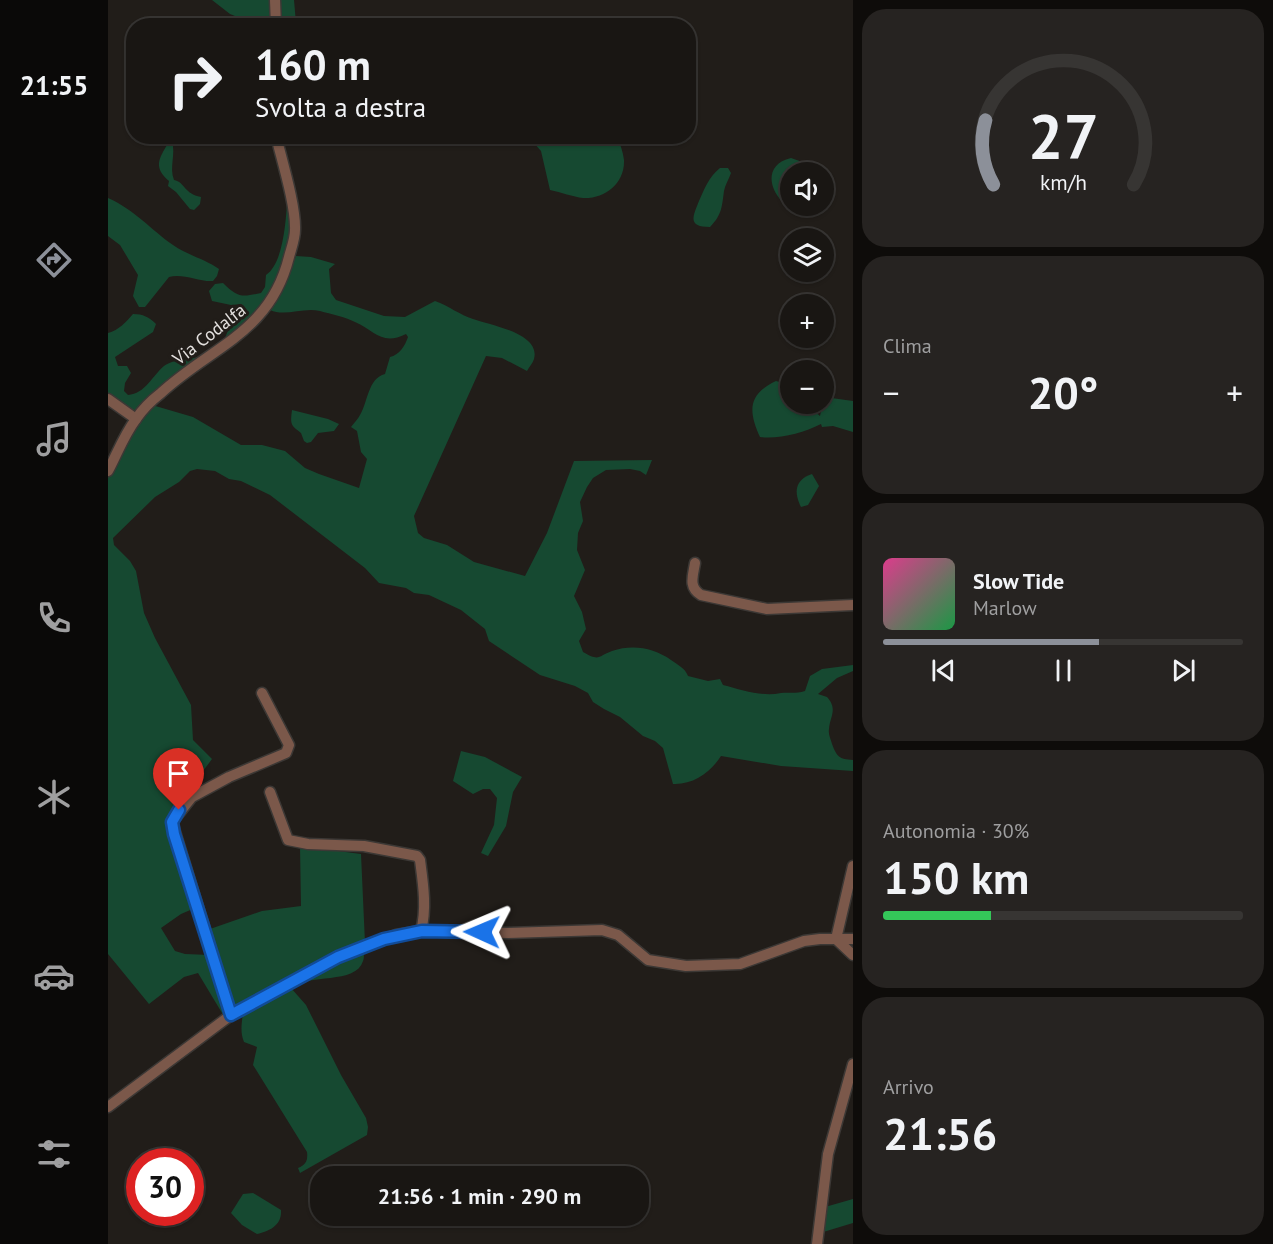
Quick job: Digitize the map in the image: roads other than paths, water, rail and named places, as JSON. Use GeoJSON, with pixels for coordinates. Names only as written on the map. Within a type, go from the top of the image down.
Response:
{"type":"FeatureCollection","features":[{"type":"Feature","properties":{"kind":"street"},"geometry":{"type":"LineString","coordinates":[[274,0],[275,18]]}},
{"type":"Feature","properties":{"kind":"street","name":"Via Codalfa"},"geometry":{"type":"LineString","coordinates":[[108,471],[136,419],[161,392],[229,343],[258,318],[277,290],[286,270],[295,230],[278,144]]}},
{"type":"Feature","properties":{"kind":"street"},"geometry":{"type":"LineString","coordinates":[[108,399],[136,419]]}},
{"type":"Feature","properties":{"kind":"street"},"geometry":{"type":"LineString","coordinates":[[695,563],[691,584],[694,591],[701,595],[767,609],[853,605]]}},
{"type":"Feature","properties":{"kind":"street"},"geometry":{"type":"LineString","coordinates":[[231,1015],[172,822],[192,797],[229,777],[286,753],[289,745],[262,693]]}},
{"type":"Feature","properties":{"kind":"street"},"geometry":{"type":"LineString","coordinates":[[270,792],[288,840],[308,844],[364,846],[417,856],[420,860],[423,885],[422,931]]}},
{"type":"Feature","properties":{"kind":"street"},"geometry":{"type":"LineString","coordinates":[[836,939],[853,866]]}},
{"type":"Feature","properties":{"kind":"street"},"geometry":{"type":"LineString","coordinates":[[108,1107],[231,1015],[355,949],[396,935],[422,931],[508,933],[602,930],[618,935],[648,960],[686,966],[740,964],[804,941],[853,939]]}},
{"type":"Feature","properties":{"kind":"street"},"geometry":{"type":"LineString","coordinates":[[836,939],[853,955]]}},
{"type":"Feature","properties":{"kind":"street"},"geometry":{"type":"LineString","coordinates":[[817,1244],[828,1154],[853,1064]]}}]}
